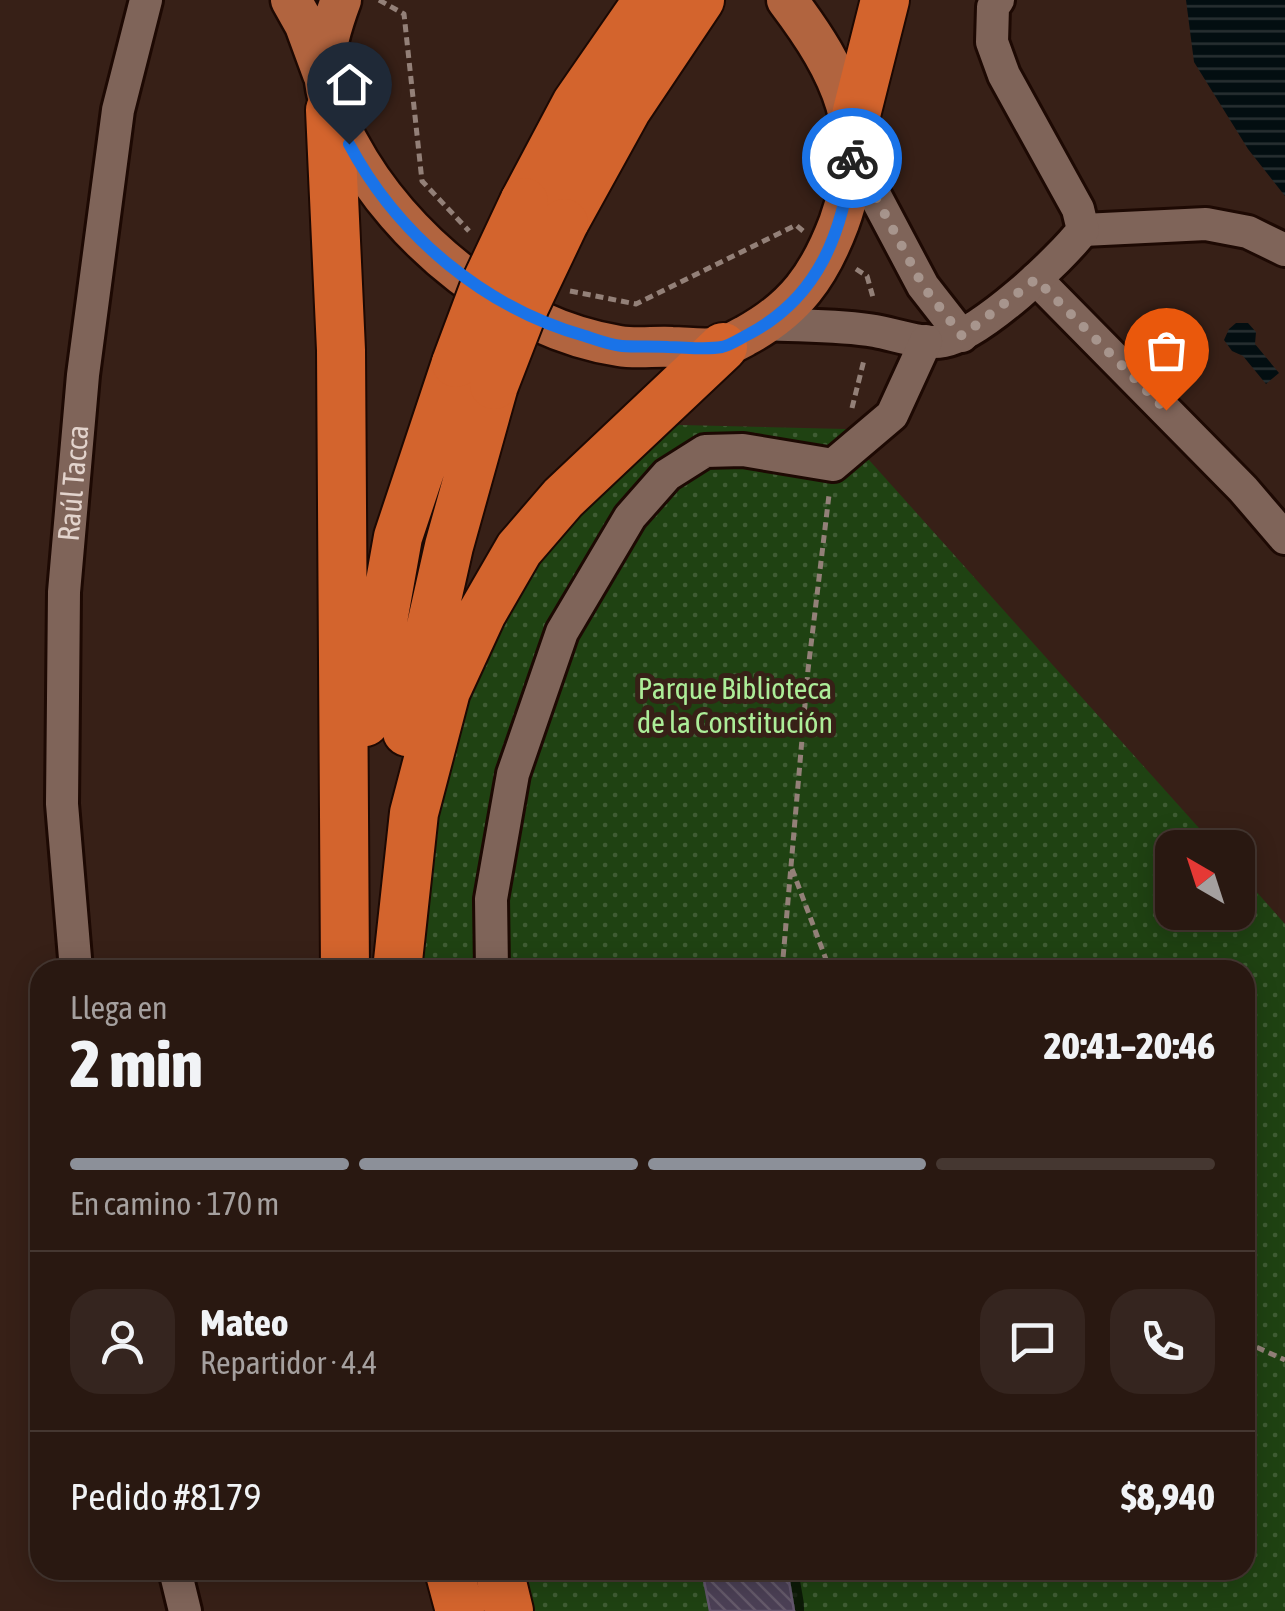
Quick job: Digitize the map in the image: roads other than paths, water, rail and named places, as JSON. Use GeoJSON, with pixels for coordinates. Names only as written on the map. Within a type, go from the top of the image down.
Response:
{"type":"FeatureCollection","features":[{"type":"Feature","properties":{"kind":"highway"},"geometry":{"type":"LineString","coordinates":[[853,141],[885,0]]}},
{"type":"Feature","properties":{"kind":"highway"},"geometry":{"type":"LineString","coordinates":[[346,870],[366,714],[398,537],[475,374],[525,305],[544,212],[628,109],[668,8]]}},
{"type":"Feature","properties":{"kind":"highway"},"geometry":{"type":"LineString","coordinates":[[327,93],[341,350],[345,960]]}},
{"type":"Feature","properties":{"kind":"highway"},"geometry":{"type":"LineString","coordinates":[[398,960],[414,813],[446,691],[482,613],[519,550],[563,498],[724,347]]}},
{"type":"Feature","properties":{"kind":"highway"},"geometry":{"type":"LineString","coordinates":[[397,960],[396,845],[409,714],[449,546],[475,374]]}},
{"type":"Feature","properties":{"kind":"highway"},"geometry":{"type":"LineString","coordinates":[[452,1580],[460,1611]]}},
{"type":"Feature","properties":{"kind":"highway"},"geometry":{"type":"LineString","coordinates":[[501,1580],[509,1611]]}},
{"type":"Feature","properties":{"kind":"main road"},"geometry":{"type":"LineString","coordinates":[[291,0],[305,24],[327,93],[367,179],[398,218],[440,259],[503,301],[557,328],[620,346],[724,347],[766,324],[805,292],[828,253],[848,198],[853,141],[844,95],[816,38],[788,0]]}},
{"type":"Feature","properties":{"kind":"main road"},"geometry":{"type":"LineString","coordinates":[[327,93],[332,23],[341,0]]}},
{"type":"Feature","properties":{"kind":"street","name":"Raúl Tacca"},"geometry":{"type":"LineString","coordinates":[[75,960],[62,804],[64,592],[83,375],[118,110],[146,0]]}},
{"type":"Feature","properties":{"kind":"street"},"geometry":{"type":"LineString","coordinates":[[998,0],[993,6],[992,42],[1004,75],[1078,208],[1082,230]]}},
{"type":"Feature","properties":{"kind":"street"},"geometry":{"type":"LineString","coordinates":[[853,141],[923,286],[962,336]]}},
{"type":"Feature","properties":{"kind":"street"},"geometry":{"type":"LineString","coordinates":[[766,324],[872,330],[942,342],[962,336],[1036,279],[1082,230],[1206,224],[1248,232],[1285,250]]}},
{"type":"Feature","properties":{"kind":"street"},"geometry":{"type":"LineString","coordinates":[[1036,279],[1243,489],[1285,538]]}},
{"type":"Feature","properties":{"kind":"street"},"geometry":{"type":"LineString","coordinates":[[492,960],[491,899],[512,774],[562,632],[630,517],[667,476],[704,451],[743,450],[833,465],[892,416],[926,341]]}},
{"type":"Feature","properties":{"kind":"street"},"geometry":{"type":"LineString","coordinates":[[177,1580],[185,1611]]}},
{"type":"Feature","properties":{"kind":"park label","name":"Parque Biblioteca de la Constitución"},"geometry":{"type":"Point","coordinates":[735,706]}}]}
